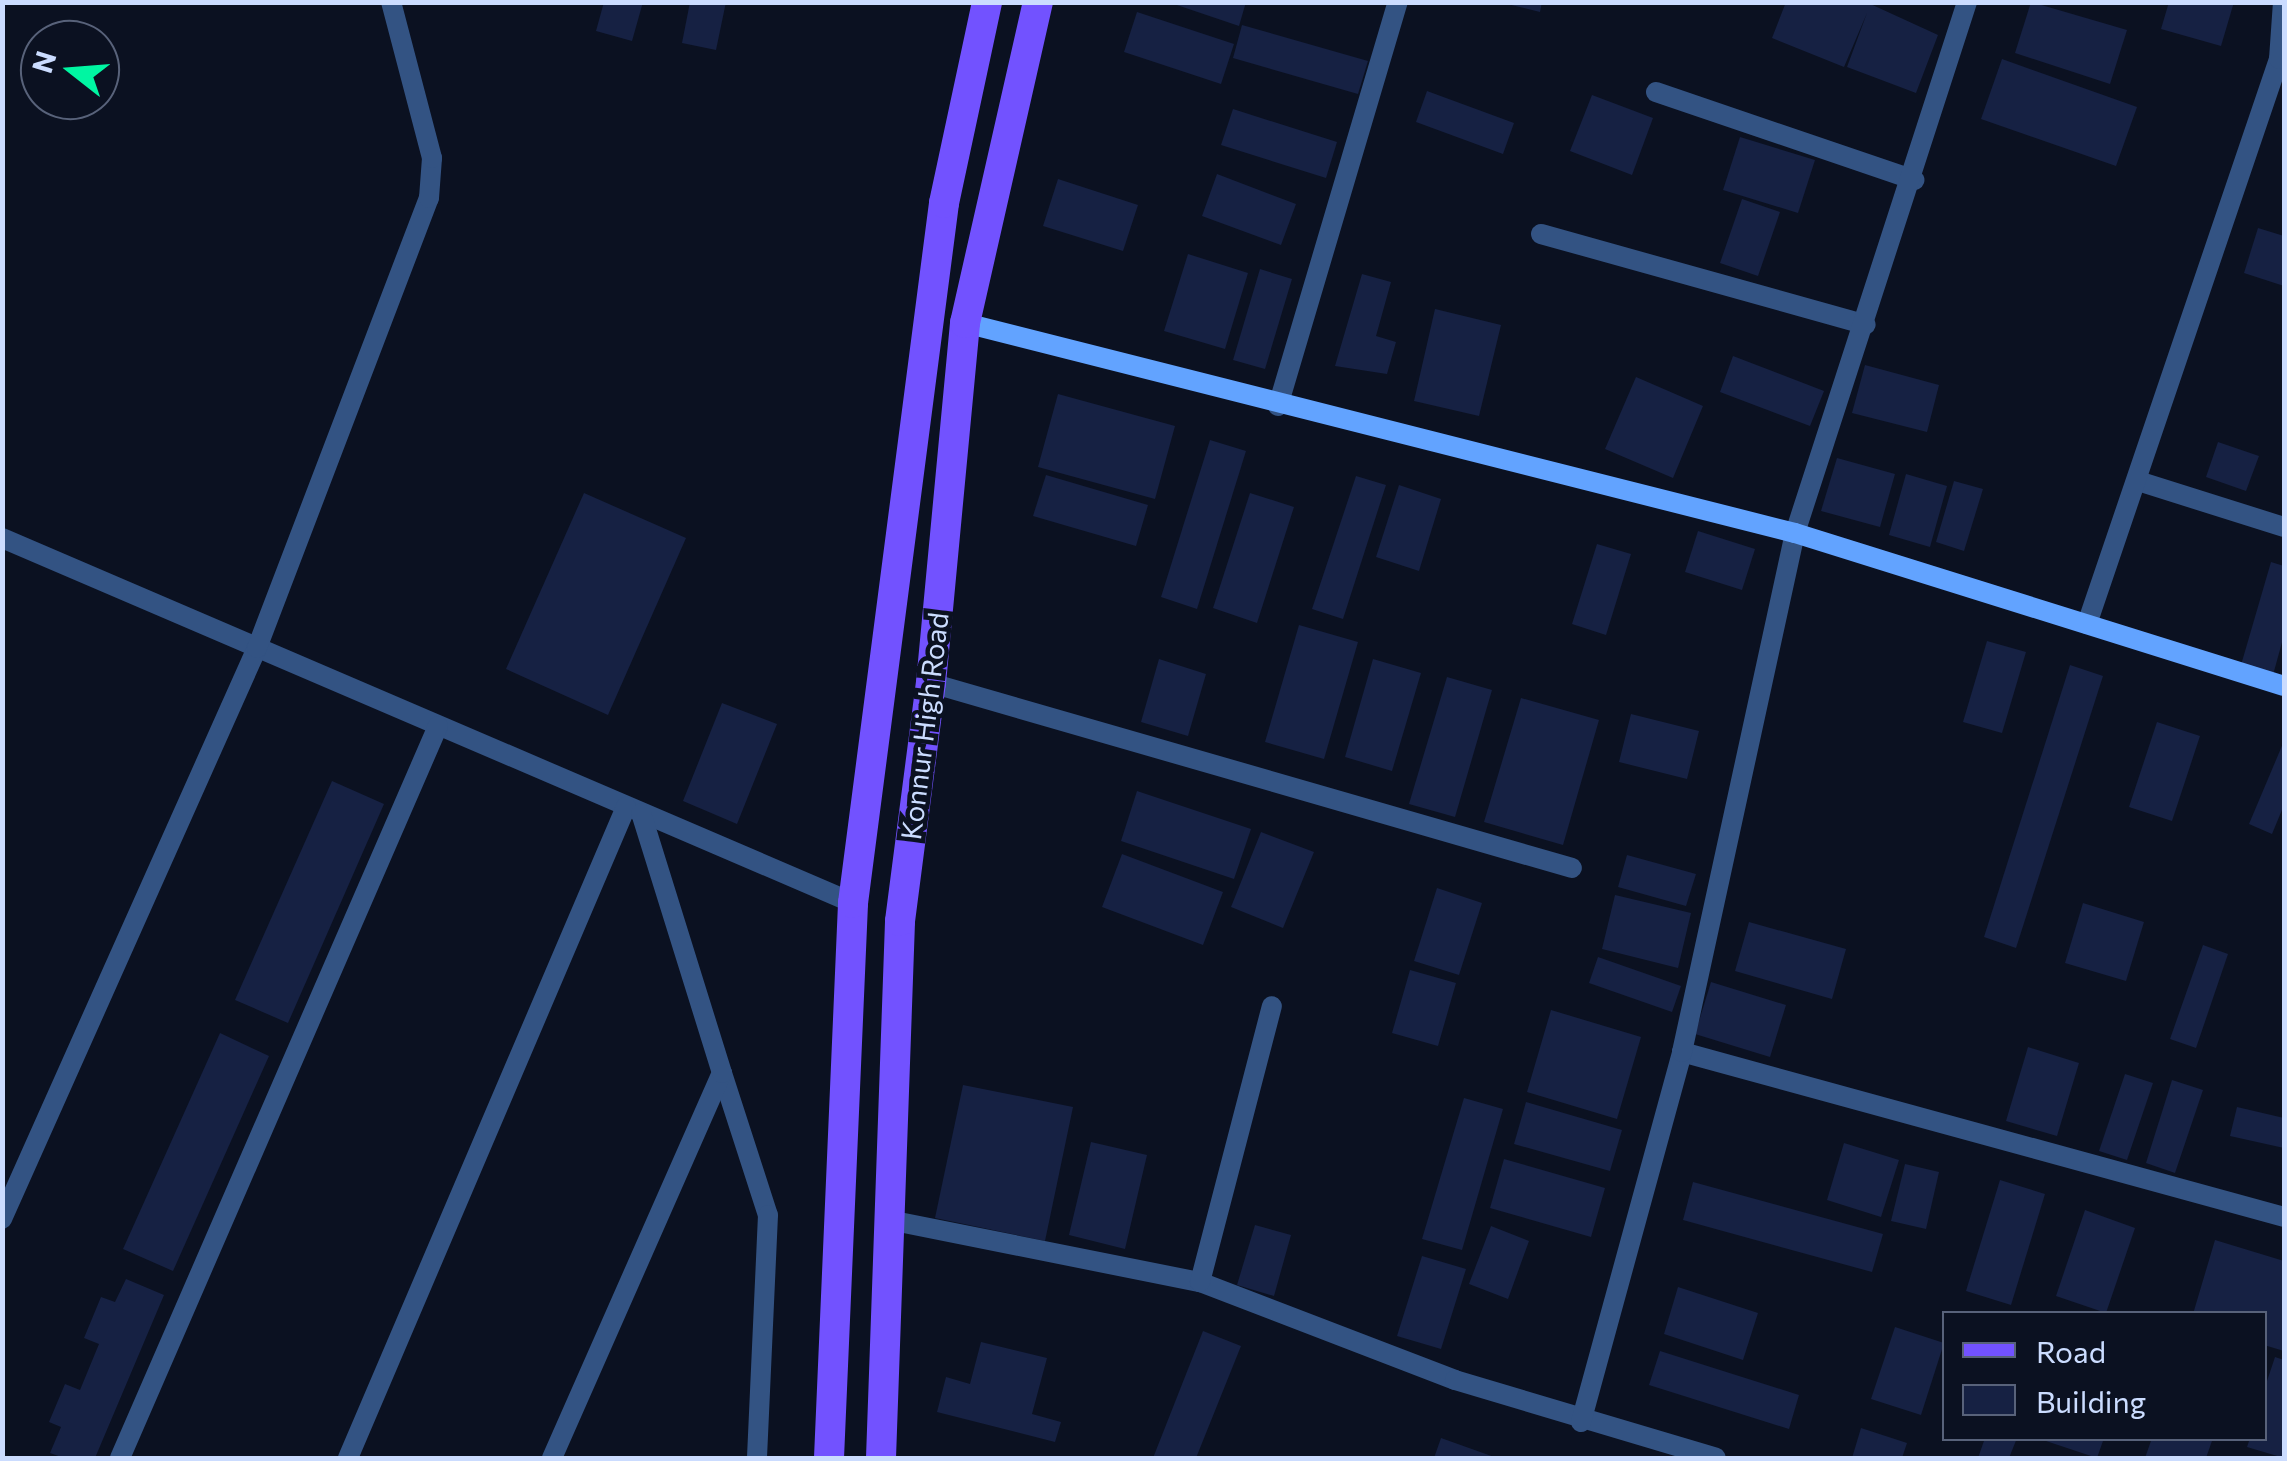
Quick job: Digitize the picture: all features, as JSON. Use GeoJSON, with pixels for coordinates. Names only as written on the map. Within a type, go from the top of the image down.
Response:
{"type":"FeatureCollection","features":[{"type":"Feature","properties":{"kind":"main road"},"geometry":{"type":"LineString","coordinates":[[829,1458],[853,903],[944,203],[987,2]]}},
{"type":"Feature","properties":{"kind":"main road","name":"Konnur High Road"},"geometry":{"type":"LineString","coordinates":[[881,1458],[894,1221],[900,921],[931,682],[965,324],[1038,2]]}},
{"type":"Feature","properties":{"kind":"street"},"geometry":{"type":"LineString","coordinates":[[2,1219],[257,648],[434,178],[391,2]]}},
{"type":"Feature","properties":{"kind":"street"},"geometry":{"type":"LineString","coordinates":[[1278,406],[1398,2]]}},
{"type":"Feature","properties":{"kind":"street"},"geometry":{"type":"LineString","coordinates":[[1581,1422],[1682,1052],[1795,533],[1914,180],[1967,2]]}},
{"type":"Feature","properties":{"kind":"street"},"geometry":{"type":"LineString","coordinates":[[2087,624],[2278,58],[2284,8]]}},
{"type":"Feature","properties":{"kind":"street"},"geometry":{"type":"LineString","coordinates":[[1656,92],[1914,180]]}},
{"type":"Feature","properties":{"kind":"street"},"geometry":{"type":"LineString","coordinates":[[1540,234],[1866,325]]}},
{"type":"Feature","properties":{"kind":"street"},"geometry":{"type":"LineString","coordinates":[[965,324],[1278,406],[1795,533],[2284,686]]}},
{"type":"Feature","properties":{"kind":"street"},"geometry":{"type":"LineString","coordinates":[[2138,481],[2284,527]]}},
{"type":"Feature","properties":{"kind":"street"},"geometry":{"type":"LineString","coordinates":[[2,538],[853,903]]}},
{"type":"Feature","properties":{"kind":"street"},"geometry":{"type":"LineString","coordinates":[[931,682],[1572,868]]}},
{"type":"Feature","properties":{"kind":"street"},"geometry":{"type":"LineString","coordinates":[[120,1458],[438,726]]}},
{"type":"Feature","properties":{"kind":"street"},"geometry":{"type":"LineString","coordinates":[[633,810],[768,1214],[758,1458]]}},
{"type":"Feature","properties":{"kind":"street"},"geometry":{"type":"LineString","coordinates":[[348,1458],[633,810]]}},
{"type":"Feature","properties":{"kind":"street"},"geometry":{"type":"LineString","coordinates":[[1200,1282],[1272,1006]]}},
{"type":"Feature","properties":{"kind":"street"},"geometry":{"type":"LineString","coordinates":[[1682,1052],[2284,1218]]}},
{"type":"Feature","properties":{"kind":"street"},"geometry":{"type":"LineString","coordinates":[[552,1458],[722,1073]]}},
{"type":"Feature","properties":{"kind":"street"},"geometry":{"type":"LineString","coordinates":[[894,1221],[1200,1282],[1581,1422],[1716,1458]]}},
{"type":"Feature","properties":{"kind":"building"},"geometry":{"type":"Polygon","coordinates":[[[604,2],[643,2],[632,41],[596,31],[604,2]]]}},
{"type":"Feature","properties":{"kind":"building"},"geometry":{"type":"Polygon","coordinates":[[[690,2],[726,2],[716,50],[682,43],[690,2]]]}},
{"type":"Feature","properties":{"kind":"building"},"geometry":{"type":"Polygon","coordinates":[[[1168,2],[1246,2],[1239,26],[1168,2]]]}},
{"type":"Feature","properties":{"kind":"building"},"geometry":{"type":"Polygon","coordinates":[[[1499,2],[1542,2],[1540,12],[1499,2]]]}},
{"type":"Feature","properties":{"kind":"building"},"geometry":{"type":"Polygon","coordinates":[[[1786,2],[1866,2],[1938,35],[1916,93],[1847,67],[1867,13],[1844,67],[1772,38],[1786,2]]]}},
{"type":"Feature","properties":{"kind":"building"},"geometry":{"type":"Polygon","coordinates":[[[2031,2],[2127,30],[2110,84],[2015,53],[2031,2]]]}},
{"type":"Feature","properties":{"kind":"building"},"geometry":{"type":"Polygon","coordinates":[[[2169,2],[2234,2],[2221,46],[2161,29],[2169,2]]]}},
{"type":"Feature","properties":{"kind":"building"},"geometry":{"type":"Polygon","coordinates":[[[1137,12],[1234,44],[1221,84],[1124,52],[1137,12]]]}},
{"type":"Feature","properties":{"kind":"building"},"geometry":{"type":"Polygon","coordinates":[[[1242,25],[1368,61],[1358,94],[1233,58],[1242,25]]]}},
{"type":"Feature","properties":{"kind":"building"},"geometry":{"type":"Polygon","coordinates":[[[2002,59],[2137,107],[2116,166],[1981,119],[2002,59]]]}},
{"type":"Feature","properties":{"kind":"building"},"geometry":{"type":"Polygon","coordinates":[[[1427,91],[1514,123],[1503,154],[1416,122],[1427,91]]]}},
{"type":"Feature","properties":{"kind":"building"},"geometry":{"type":"Polygon","coordinates":[[[1592,95],[1653,118],[1632,175],[1570,151],[1592,95]]]}},
{"type":"Feature","properties":{"kind":"building"},"geometry":{"type":"Polygon","coordinates":[[[1233,109],[1337,142],[1326,178],[1221,145],[1233,109]]]}},
{"type":"Feature","properties":{"kind":"building"},"geometry":{"type":"Polygon","coordinates":[[[1740,137],[1815,160],[1798,213],[1723,190],[1740,137]]]}},
{"type":"Feature","properties":{"kind":"building"},"geometry":{"type":"Polygon","coordinates":[[[1217,174],[1296,204],[1281,245],[1202,216],[1217,174]]]}},
{"type":"Feature","properties":{"kind":"building"},"geometry":{"type":"Polygon","coordinates":[[[1058,179],[1138,205],[1123,251],[1043,226],[1058,179]]]}},
{"type":"Feature","properties":{"kind":"building"},"geometry":{"type":"Polygon","coordinates":[[[1742,199],[1780,212],[1758,276],[1720,263],[1742,199]]]}},
{"type":"Feature","properties":{"kind":"building"},"geometry":{"type":"Polygon","coordinates":[[[2258,228],[2284,236],[2284,286],[2244,273],[2258,228]]]}},
{"type":"Feature","properties":{"kind":"building"},"geometry":{"type":"Polygon","coordinates":[[[1188,254],[1248,273],[1225,349],[1164,331],[1188,254]]]}},
{"type":"Feature","properties":{"kind":"building"},"geometry":{"type":"Polygon","coordinates":[[[1260,269],[1292,279],[1265,369],[1233,360],[1260,269]]]}},
{"type":"Feature","properties":{"kind":"building"},"geometry":{"type":"Polygon","coordinates":[[[1362,274],[1391,282],[1376,336],[1396,342],[1387,374],[1335,366],[1362,274]]]}},
{"type":"Feature","properties":{"kind":"building"},"geometry":{"type":"Polygon","coordinates":[[[1435,309],[1501,325],[1479,416],[1414,401],[1435,309]]]}},
{"type":"Feature","properties":{"kind":"building"},"geometry":{"type":"Polygon","coordinates":[[[1733,356],[1824,391],[1810,426],[1720,392],[1733,356]]]}},
{"type":"Feature","properties":{"kind":"building"},"geometry":{"type":"Polygon","coordinates":[[[1865,365],[1939,385],[1927,432],[1852,413],[1865,365]]]}},
{"type":"Feature","properties":{"kind":"building"},"geometry":{"type":"Polygon","coordinates":[[[1636,377],[1703,406],[1673,478],[1605,449],[1636,377]]]}},
{"type":"Feature","properties":{"kind":"building"},"geometry":{"type":"Polygon","coordinates":[[[1058,394],[1175,426],[1155,499],[1038,467],[1058,394]]]}},
{"type":"Feature","properties":{"kind":"building"},"geometry":{"type":"Polygon","coordinates":[[[1210,440],[1246,451],[1197,609],[1161,597],[1210,440]]]}},
{"type":"Feature","properties":{"kind":"building"},"geometry":{"type":"Polygon","coordinates":[[[2218,442],[2259,456],[2246,491],[2206,477],[2218,442]]]}},
{"type":"Feature","properties":{"kind":"building"},"geometry":{"type":"Polygon","coordinates":[[[1837,458],[1895,474],[1880,527],[1821,511],[1837,458]]]}},
{"type":"Feature","properties":{"kind":"building"},"geometry":{"type":"Polygon","coordinates":[[[1906,474],[1947,486],[1930,547],[1889,535],[1906,474]]]}},
{"type":"Feature","properties":{"kind":"building"},"geometry":{"type":"Polygon","coordinates":[[[1046,475],[1148,505],[1136,546],[1033,516],[1046,475]]]}},
{"type":"Feature","properties":{"kind":"building"},"geometry":{"type":"Polygon","coordinates":[[[1356,476],[1386,485],[1343,619],[1312,609],[1356,476]]]}},
{"type":"Feature","properties":{"kind":"building"},"geometry":{"type":"Polygon","coordinates":[[[1954,481],[1983,489],[1964,551],[1936,542],[1954,481]]]}},
{"type":"Feature","properties":{"kind":"building"},"geometry":{"type":"Polygon","coordinates":[[[1399,485],[1441,499],[1419,571],[1376,557],[1399,485]]]}},
{"type":"Feature","properties":{"kind":"building"},"geometry":{"type":"Polygon","coordinates":[[[584,493],[686,538],[608,715],[506,669],[584,493]]]}},
{"type":"Feature","properties":{"kind":"building"},"geometry":{"type":"Polygon","coordinates":[[[1250,493],[1294,507],[1257,623],[1213,608],[1250,493]]]}},
{"type":"Feature","properties":{"kind":"building"},"geometry":{"type":"Polygon","coordinates":[[[1698,531],[1755,549],[1742,590],[1685,572],[1698,531]]]}},
{"type":"Feature","properties":{"kind":"building"},"geometry":{"type":"Polygon","coordinates":[[[1597,544],[1631,554],[1606,635],[1572,624],[1597,544]]]}},
{"type":"Feature","properties":{"kind":"building"},"geometry":{"type":"Polygon","coordinates":[[[2271,562],[2284,566],[2284,635],[2273,675],[2241,665],[2271,562]]]}},
{"type":"Feature","properties":{"kind":"building"},"geometry":{"type":"Polygon","coordinates":[[[1299,625],[1358,642],[1324,759],[1265,742],[1299,625]]]}},
{"type":"Feature","properties":{"kind":"building"},"geometry":{"type":"Polygon","coordinates":[[[1987,641],[2026,652],[2002,733],[1963,722],[1987,641]]]}},
{"type":"Feature","properties":{"kind":"building"},"geometry":{"type":"Polygon","coordinates":[[[1159,659],[1206,674],[1188,736],[1141,722],[1159,659]]]}},
{"type":"Feature","properties":{"kind":"building"},"geometry":{"type":"Polygon","coordinates":[[[1373,659],[1421,673],[1392,771],[1345,757],[1373,659]]]}},
{"type":"Feature","properties":{"kind":"building"},"geometry":{"type":"Polygon","coordinates":[[[2070,665],[2103,676],[2016,948],[1984,937],[2070,665]]]}},
{"type":"Feature","properties":{"kind":"building"},"geometry":{"type":"Polygon","coordinates":[[[1447,677],[1492,690],[1455,817],[1409,804],[1447,677]]]}},
{"type":"Feature","properties":{"kind":"building"},"geometry":{"type":"Polygon","coordinates":[[[1521,698],[1599,720],[1563,845],[1484,822],[1521,698]]]}},
{"type":"Feature","properties":{"kind":"building"},"geometry":{"type":"Polygon","coordinates":[[[722,703],[777,724],[737,824],[683,801],[722,703]]]}},
{"type":"Feature","properties":{"kind":"building"},"geometry":{"type":"Polygon","coordinates":[[[1631,714],[1699,731],[1687,779],[1619,762],[1631,714]]]}},
{"type":"Feature","properties":{"kind":"building"},"geometry":{"type":"Polygon","coordinates":[[[2157,722],[2200,736],[2172,821],[2129,807],[2157,722]]]}},
{"type":"Feature","properties":{"kind":"building"},"geometry":{"type":"Polygon","coordinates":[[[2284,741],[2284,805],[2272,834],[2249,824],[2284,741]]]}},
{"type":"Feature","properties":{"kind":"building"},"geometry":{"type":"Polygon","coordinates":[[[332,781],[384,804],[288,1023],[235,1000],[332,781]]]}},
{"type":"Feature","properties":{"kind":"building"},"geometry":{"type":"Polygon","coordinates":[[[1137,791],[1251,829],[1234,879],[1121,841],[1137,791]]]}},
{"type":"Feature","properties":{"kind":"building"},"geometry":{"type":"Polygon","coordinates":[[[1261,832],[1314,852],[1283,928],[1231,907],[1261,832]]]}},
{"type":"Feature","properties":{"kind":"building"},"geometry":{"type":"Polygon","coordinates":[[[1122,854],[1223,892],[1203,945],[1102,907],[1122,854]]]}},
{"type":"Feature","properties":{"kind":"building"},"geometry":{"type":"Polygon","coordinates":[[[1627,855],[1696,874],[1686,906],[1618,887],[1627,855]]]}},
{"type":"Feature","properties":{"kind":"building"},"geometry":{"type":"Polygon","coordinates":[[[1437,888],[1482,903],[1459,975],[1414,961],[1437,888]]]}},
{"type":"Feature","properties":{"kind":"building"},"geometry":{"type":"Polygon","coordinates":[[[1615,895],[1691,913],[1678,968],[1602,949],[1615,895]]]}},
{"type":"Feature","properties":{"kind":"building"},"geometry":{"type":"Polygon","coordinates":[[[2083,903],[2144,922],[2126,981],[2065,963],[2083,903]]]}},
{"type":"Feature","properties":{"kind":"building"},"geometry":{"type":"Polygon","coordinates":[[[1749,922],[1846,949],[1832,999],[1735,971],[1749,922]]]}},
{"type":"Feature","properties":{"kind":"building"},"geometry":{"type":"Polygon","coordinates":[[[2203,945],[2228,954],[2196,1048],[2170,1039],[2203,945]]]}},
{"type":"Feature","properties":{"kind":"building"},"geometry":{"type":"Polygon","coordinates":[[[1598,957],[1681,986],[1672,1012],[1589,983],[1598,957]]]}},
{"type":"Feature","properties":{"kind":"building"},"geometry":{"type":"Polygon","coordinates":[[[1410,970],[1456,983],[1438,1046],[1392,1033],[1410,970]]]}},
{"type":"Feature","properties":{"kind":"building"},"geometry":{"type":"Polygon","coordinates":[[[1711,982],[1786,1005],[1770,1057],[1695,1034],[1711,982]]]}},
{"type":"Feature","properties":{"kind":"building"},"geometry":{"type":"Polygon","coordinates":[[[1551,1010],[1641,1037],[1617,1119],[1527,1092],[1551,1010]]]}},
{"type":"Feature","properties":{"kind":"building"},"geometry":{"type":"Polygon","coordinates":[[[220,1033],[269,1056],[173,1271],[123,1249],[220,1033]]]}},
{"type":"Feature","properties":{"kind":"building"},"geometry":{"type":"Polygon","coordinates":[[[2028,1047],[2079,1063],[2057,1136],[2006,1121],[2028,1047]]]}},
{"type":"Feature","properties":{"kind":"building"},"geometry":{"type":"Polygon","coordinates":[[[2125,1074],[2153,1083],[2127,1160],[2099,1151],[2125,1074]]]}},
{"type":"Feature","properties":{"kind":"building"},"geometry":{"type":"Polygon","coordinates":[[[2172,1080],[2203,1090],[2175,1173],[2146,1163],[2172,1080]]]}},
{"type":"Feature","properties":{"kind":"building"},"geometry":{"type":"Polygon","coordinates":[[[963,1085],[1073,1107],[1045,1241],[935,1218],[963,1085]]]}},
{"type":"Feature","properties":{"kind":"building"},"geometry":{"type":"Polygon","coordinates":[[[1464,1098],[1503,1109],[1462,1250],[1422,1239],[1464,1098]]]}},
{"type":"Feature","properties":{"kind":"building"},"geometry":{"type":"Polygon","coordinates":[[[1526,1102],[1622,1130],[1610,1171],[1514,1144],[1526,1102]]]}},
{"type":"Feature","properties":{"kind":"building"},"geometry":{"type":"Polygon","coordinates":[[[2237,1107],[2284,1118],[2284,1148],[2230,1136],[2237,1107]]]}},
{"type":"Feature","properties":{"kind":"building"},"geometry":{"type":"Polygon","coordinates":[[[1091,1142],[1147,1155],[1125,1249],[1069,1235],[1091,1142]]]}},
{"type":"Feature","properties":{"kind":"building"},"geometry":{"type":"Polygon","coordinates":[[[1844,1143],[1899,1160],[1881,1217],[1827,1200],[1844,1143]]]}},
{"type":"Feature","properties":{"kind":"building"},"geometry":{"type":"Polygon","coordinates":[[[1504,1159],[1605,1188],[1591,1237],[1490,1208],[1504,1159]]]}},
{"type":"Feature","properties":{"kind":"building"},"geometry":{"type":"Polygon","coordinates":[[[1905,1164],[1939,1172],[1926,1229],[1891,1221],[1905,1164]]]}},
{"type":"Feature","properties":{"kind":"building"},"geometry":{"type":"Polygon","coordinates":[[[2000,1180],[2045,1194],[2011,1305],[1966,1291],[2000,1180]]]}},
{"type":"Feature","properties":{"kind":"building"},"geometry":{"type":"Polygon","coordinates":[[[1693,1182],[1883,1234],[1872,1272],[1683,1220],[1693,1182]]]}},
{"type":"Feature","properties":{"kind":"building"},"geometry":{"type":"Polygon","coordinates":[[[2085,1210],[2135,1228],[2107,1311],[2056,1296],[2085,1210]]]}},
{"type":"Feature","properties":{"kind":"building"},"geometry":{"type":"Polygon","coordinates":[[[1255,1225],[1291,1235],[1274,1296],[1237,1285],[1255,1225]]]}},
{"type":"Feature","properties":{"kind":"building"},"geometry":{"type":"Polygon","coordinates":[[[1491,1226],[1529,1241],[1508,1299],[1469,1284],[1491,1226]]]}},
{"type":"Feature","properties":{"kind":"building"},"geometry":{"type":"Polygon","coordinates":[[[2215,1240],[2284,1261],[2284,1351],[2267,1346],[2267,1311],[2194,1311],[2215,1240]]]}},
{"type":"Feature","properties":{"kind":"building"},"geometry":{"type":"Polygon","coordinates":[[[1422,1256],[1466,1269],[1441,1349],[1397,1336],[1422,1256]]]}},
{"type":"Feature","properties":{"kind":"building"},"geometry":{"type":"Polygon","coordinates":[[[126,1279],[164,1295],[95,1458],[64,1458],[50,1453],[61,1427],[49,1422],[65,1384],[80,1390],[99,1344],[84,1338],[101,1297],[115,1302],[126,1279]]]}},
{"type":"Feature","properties":{"kind":"building"},"geometry":{"type":"Polygon","coordinates":[[[1678,1287],[1758,1313],[1743,1360],[1664,1334],[1678,1287]]]}},
{"type":"Feature","properties":{"kind":"building"},"geometry":{"type":"Polygon","coordinates":[[[1895,1327],[1942,1342],[1921,1415],[1871,1399],[1895,1327]]]}},
{"type":"Feature","properties":{"kind":"building"},"geometry":{"type":"Polygon","coordinates":[[[1203,1331],[1241,1346],[1196,1458],[1153,1458],[1203,1331]]]}},
{"type":"Feature","properties":{"kind":"building"},"geometry":{"type":"Polygon","coordinates":[[[981,1342],[1047,1358],[1032,1414],[1061,1422],[1055,1442],[937,1412],[946,1377],[970,1384],[981,1342]]]}},
{"type":"Feature","properties":{"kind":"building"},"geometry":{"type":"Polygon","coordinates":[[[1660,1351],[1799,1395],[1789,1429],[1649,1385],[1660,1351]]]}},
{"type":"Feature","properties":{"kind":"building"},"geometry":{"type":"Polygon","coordinates":[[[2275,1357],[2284,1360],[2284,1458],[2247,1447],[2249,1441],[2267,1441],[2267,1381],[2275,1357]]]}},
{"type":"Feature","properties":{"kind":"building"},"geometry":{"type":"Polygon","coordinates":[[[1861,1428],[1907,1443],[1902,1458],[1852,1458],[1861,1428]]]}},
{"type":"Feature","properties":{"kind":"building"},"geometry":{"type":"Polygon","coordinates":[[[1441,1438],[1497,1458],[1434,1458],[1441,1438]]]}},
{"type":"Feature","properties":{"kind":"building"},"geometry":{"type":"Polygon","coordinates":[[[1984,1441],[2016,1441],[2009,1458],[1978,1458],[1984,1441]]]}},
{"type":"Feature","properties":{"kind":"building"},"geometry":{"type":"Polygon","coordinates":[[[2046,1441],[2103,1441],[2097,1458],[2046,1441]]]}},
{"type":"Feature","properties":{"kind":"building"},"geometry":{"type":"Polygon","coordinates":[[[2151,1441],[2212,1441],[2206,1458],[2145,1458],[2151,1441]]]}}]}
